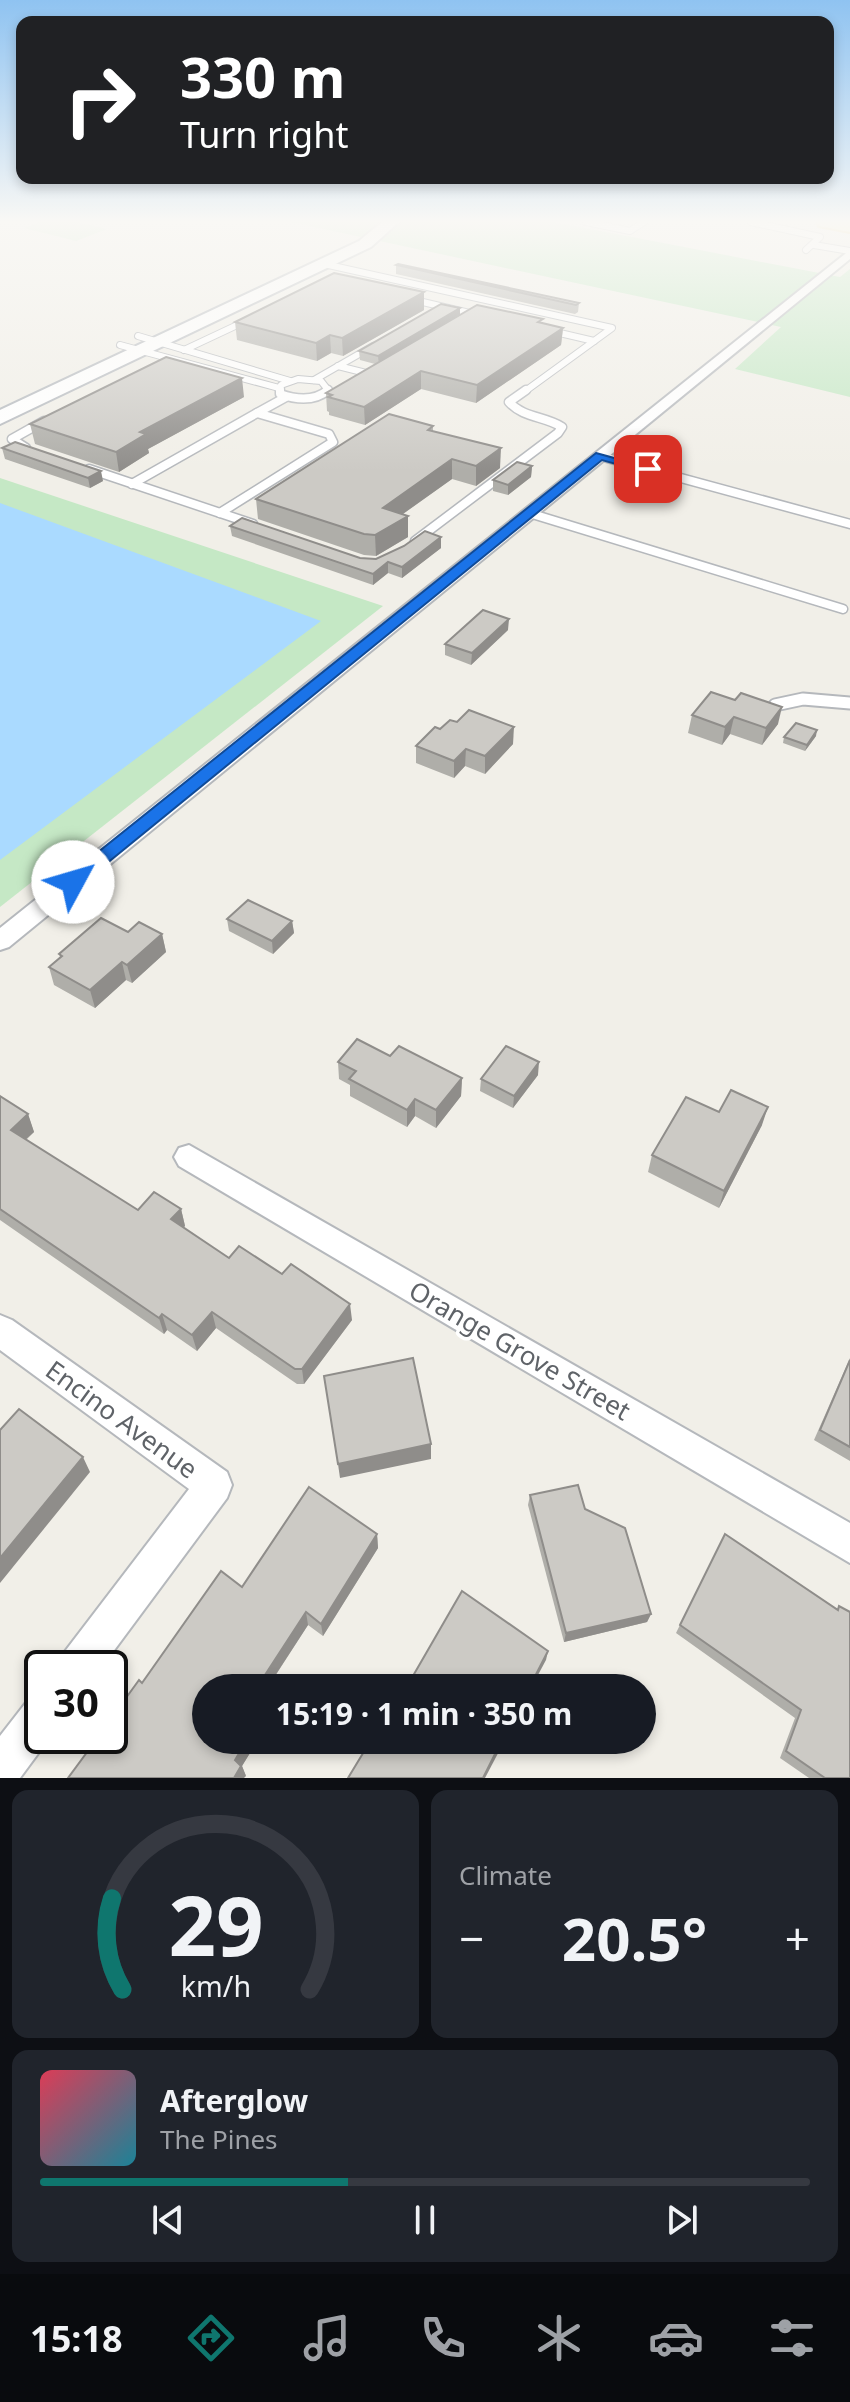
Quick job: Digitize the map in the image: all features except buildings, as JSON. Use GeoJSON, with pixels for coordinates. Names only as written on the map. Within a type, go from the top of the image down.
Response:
{"type":"FeatureCollection","features":[{"type":"Feature","properties":{"kind":"street"},"geometry":{"type":"LineString","coordinates":[[0,401],[120,345],[156,349],[232,305]]}},
{"type":"Feature","properties":{"kind":"street"},"geometry":{"type":"LineString","coordinates":[[0,418],[156,349],[243,305]]}},
{"type":"Feature","properties":{"kind":"street"},"geometry":{"type":"LineString","coordinates":[[0,941],[785,305]]}},
{"type":"Feature","properties":{"kind":"street","name":"Orange Grove Street"},"geometry":{"type":"LineString","coordinates":[[189,1157],[850,1544]]}},
{"type":"Feature","properties":{"kind":"street","name":"Encino Avenue"},"geometry":{"type":"LineString","coordinates":[[0,1331],[214,1485],[90,1650]]}},
{"type":"Feature","properties":{"kind":"street"},"geometry":{"type":"LineString","coordinates":[[0,1770],[24,1738]]}},
{"type":"Feature","properties":{"kind":"lane"},"geometry":{"type":"LineString","coordinates":[[437,305],[492,318]]}},
{"type":"Feature","properties":{"kind":"lane"},"geometry":{"type":"LineString","coordinates":[[464,322],[493,305]]}},
{"type":"Feature","properties":{"kind":"lane"},"geometry":{"type":"LineString","coordinates":[[401,551],[558,433],[562,427],[555,421],[517,410],[509,402],[612,328],[511,305]]}},
{"type":"Feature","properties":{"kind":"lane"},"geometry":{"type":"LineString","coordinates":[[429,314],[442,306]]}},
{"type":"Feature","properties":{"kind":"lane"},"geometry":{"type":"LineString","coordinates":[[156,349],[187,351],[256,316]]}},
{"type":"Feature","properties":{"kind":"lane"},"geometry":{"type":"LineString","coordinates":[[536,328],[594,341]]}},
{"type":"Feature","properties":{"kind":"lane"},"geometry":{"type":"LineString","coordinates":[[156,349],[187,351],[290,381],[314,380],[377,344]]}},
{"type":"Feature","properties":{"kind":"lane"},"geometry":{"type":"LineString","coordinates":[[156,349],[159,364]]}},
{"type":"Feature","properties":{"kind":"lane"},"geometry":{"type":"LineString","coordinates":[[156,349],[279,388]]}},
{"type":"Feature","properties":{"kind":"lane"},"geometry":{"type":"LineString","coordinates":[[338,366],[374,375],[387,368]]}},
{"type":"Feature","properties":{"kind":"lane"},"geometry":{"type":"LineString","coordinates":[[279,388],[280,394],[286,397],[306,399],[325,393],[328,387],[314,380]]}},
{"type":"Feature","properties":{"kind":"lane"},"geometry":{"type":"LineString","coordinates":[[279,388],[290,381]]}},
{"type":"Feature","properties":{"kind":"lane"},"geometry":{"type":"LineString","coordinates":[[132,484],[286,397]]}},
{"type":"Feature","properties":{"kind":"lane"},"geometry":{"type":"LineString","coordinates":[[220,513],[333,442],[329,434],[257,413]]}},
{"type":"Feature","properties":{"kind":"lane"},"geometry":{"type":"LineString","coordinates":[[31,450],[17,445],[12,439],[50,418]]}},
{"type":"Feature","properties":{"kind":"lane"},"geometry":{"type":"LineString","coordinates":[[600,456],[850,524]]}},
{"type":"Feature","properties":{"kind":"lane"},"geometry":{"type":"LineString","coordinates":[[74,464],[263,528]]}},
{"type":"Feature","properties":{"kind":"lane"},"geometry":{"type":"LineString","coordinates":[[529,513],[843,609]]}},
{"type":"Feature","properties":{"kind":"lane"},"geometry":{"type":"LineString","coordinates":[[775,705],[803,699],[850,703]]}},
{"type":"Feature","properties":{"kind":"green space"},"geometry":{"type":"Polygon","coordinates":[[[678,305],[850,305],[850,397],[735,369],[781,327],[678,305]]]}},
{"type":"Feature","properties":{"kind":"green space"},"geometry":{"type":"Polygon","coordinates":[[[0,478],[383,606],[0,907],[0,478]]]}},
{"type":"Feature","properties":{"kind":"water"},"geometry":{"type":"Polygon","coordinates":[[[0,503],[321,621],[0,860],[0,503]]]}},
{"type":"Feature","properties":{"kind":"route"},"geometry":{"type":"LineString","coordinates":[[73,882],[600,456],[648,469]]}}]}
